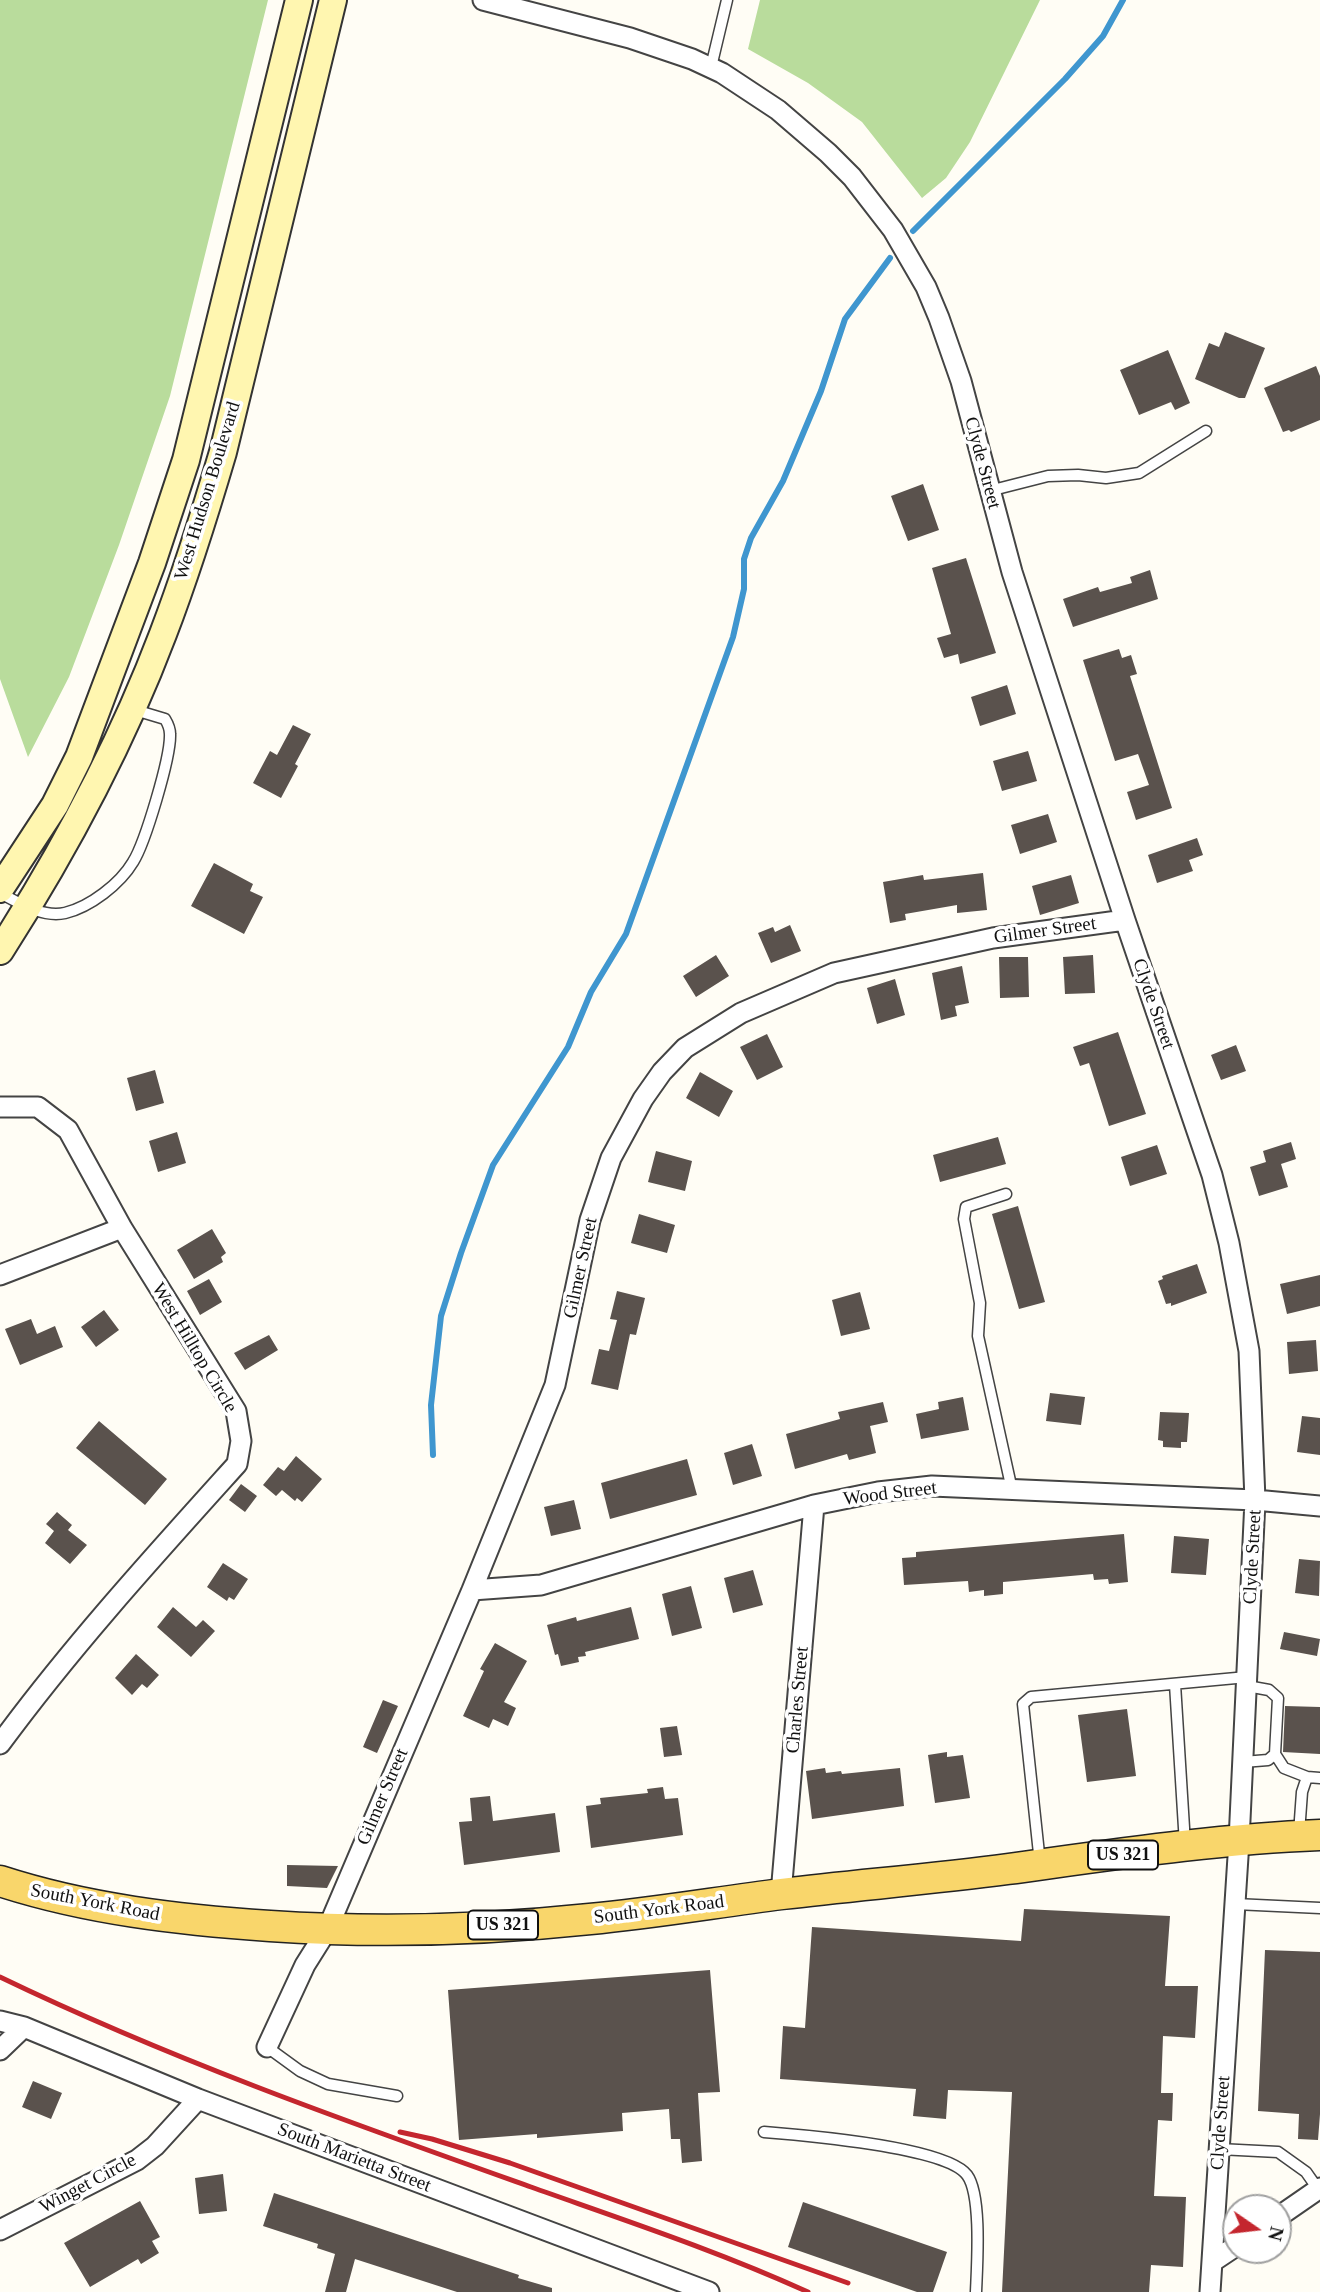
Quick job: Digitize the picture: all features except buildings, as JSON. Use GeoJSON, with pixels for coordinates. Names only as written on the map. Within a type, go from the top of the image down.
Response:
{"type":"FeatureCollection","features":[{"type":"Feature","properties":{"kind":"main road","name":"West Hudson Boulevard"},"geometry":{"type":"LineString","coordinates":[[0,891],[55,805],[79,757],[156,550],[186,460],[299,0]]}},
{"type":"Feature","properties":{"kind":"main road","name":"West Hudson Boulevard"},"geometry":{"type":"LineString","coordinates":[[0,951],[72,830],[131,709],[163,635],[223,452],[334,0]]}},
{"type":"Feature","properties":{"kind":"main road","name":"South York Road"},"geometry":{"type":"LineString","coordinates":[[0,1881],[51,1895],[154,1915],[209,1922],[327,1930],[406,1930],[587,1920],[781,1894],[1309,1835]]}},
{"type":"Feature","properties":{"kind":"street","name":"Clyde Street"},"geometry":{"type":"LineString","coordinates":[[483,0],[630,38],[692,59],[751,91],[828,153],[859,186],[892,230],[919,275],[939,318],[961,381],[1012,572],[1125,920],[1212,1175],[1249,1351],[1255,1500],[1239,1841],[1210,2292]]}},
{"type":"Feature","properties":{"kind":"street","name":"Gilmer Street"},"geometry":{"type":"LineString","coordinates":[[327,1930],[472,1590],[555,1385],[590,1220],[607,1168],[643,1099],[662,1072],[685,1048],[741,1013],[834,973],[993,938],[1125,920]]}},
{"type":"Feature","properties":{"kind":"street","name":"West Hilltop Circle"},"geometry":{"type":"LineString","coordinates":[[0,1107],[38,1107],[68,1130],[122,1228],[236,1411],[241,1441],[236,1464],[125,1589],[32,1700],[0,1744]]}},
{"type":"Feature","properties":{"kind":"street"},"geometry":{"type":"LineString","coordinates":[[0,1275],[122,1228]]}},
{"type":"Feature","properties":{"kind":"street","name":"Wood Street"},"geometry":{"type":"LineString","coordinates":[[472,1590],[541,1585],[814,1505],[878,1492],[932,1486],[1255,1500],[1320,1506]]}},
{"type":"Feature","properties":{"kind":"street","name":"Charles Street"},"geometry":{"type":"LineString","coordinates":[[781,1894],[814,1505]]}},
{"type":"Feature","properties":{"kind":"street"},"geometry":{"type":"LineString","coordinates":[[267,2047],[305,1965],[327,1930]]}},
{"type":"Feature","properties":{"kind":"street","name":"South Marietta Street"},"geometry":{"type":"LineString","coordinates":[[0,2021],[24,2027],[198,2099],[707,2292]]}},
{"type":"Feature","properties":{"kind":"street"},"geometry":{"type":"LineString","coordinates":[[0,2050],[24,2027]]}},
{"type":"Feature","properties":{"kind":"street","name":"Winget Circle"},"geometry":{"type":"LineString","coordinates":[[0,2230],[137,2160],[155,2146],[198,2099]]}},
{"type":"Feature","properties":{"kind":"street"},"geometry":{"type":"LineString","coordinates":[[1292,2207],[1319,2189]]}},
{"type":"Feature","properties":{"kind":"street"},"geometry":{"type":"LineString","coordinates":[[1212,2262],[1222,2255]]}},
{"type":"Feature","properties":{"kind":"lane"},"geometry":{"type":"LineString","coordinates":[[710,68],[727,0]]}},
{"type":"Feature","properties":{"kind":"lane"},"geometry":{"type":"LineString","coordinates":[[989,491],[1048,476],[1106,478],[1139,473],[1206,431]]}},
{"type":"Feature","properties":{"kind":"lane"},"geometry":{"type":"LineString","coordinates":[[0,891],[27,908],[64,914],[95,898],[115,883],[133,862],[154,807],[170,736],[165,719],[131,709]]}},
{"type":"Feature","properties":{"kind":"lane"},"geometry":{"type":"LineString","coordinates":[[1006,1194],[966,1207],[964,1219],[980,1303],[978,1336],[1012,1490]]}},
{"type":"Feature","properties":{"kind":"lane"},"geometry":{"type":"LineString","coordinates":[[1040,1864],[1023,1704],[1031,1697],[1175,1684],[1247,1682],[1269,1690],[1278,1698],[1275,1754],[1284,1768],[1307,1777],[1320,1778]]}},
{"type":"Feature","properties":{"kind":"lane"},"geometry":{"type":"LineString","coordinates":[[1175,1684],[1185,1847]]}},
{"type":"Feature","properties":{"kind":"lane"},"geometry":{"type":"LineString","coordinates":[[1243,1762],[1268,1760],[1275,1754]]}},
{"type":"Feature","properties":{"kind":"lane"},"geometry":{"type":"LineString","coordinates":[[1307,1777],[1301,1792],[1309,1835]]}},
{"type":"Feature","properties":{"kind":"lane"},"geometry":{"type":"LineString","coordinates":[[1235,1904],[1320,1908]]}},
{"type":"Feature","properties":{"kind":"lane"},"geometry":{"type":"LineString","coordinates":[[267,2047],[300,2071],[328,2084],[397,2096]]}},
{"type":"Feature","properties":{"kind":"lane"},"geometry":{"type":"LineString","coordinates":[[764,2132],[836,2137],[947,2160],[968,2175],[977,2210],[976,2292]]}},
{"type":"Feature","properties":{"kind":"lane"},"geometry":{"type":"LineString","coordinates":[[1219,2150],[1278,2152],[1306,2172],[1319,2189]]}},
{"type":"Feature","properties":{"kind":"green space"},"geometry":{"type":"Polygon","coordinates":[[[0,0],[268,0],[170,396],[119,545],[69,677],[28,757],[0,679],[0,0]]]}},
{"type":"Feature","properties":{"kind":"green space"},"geometry":{"type":"Polygon","coordinates":[[[760,0],[1040,0],[970,142],[946,178],[922,198],[862,122],[808,83],[748,49],[760,0]]]}},
{"type":"Feature","properties":{"kind":"waterway"},"geometry":{"type":"LineString","coordinates":[[913,231],[1065,79],[1103,36],[1123,0]]}},
{"type":"Feature","properties":{"kind":"waterway"},"geometry":{"type":"LineString","coordinates":[[433,1455],[431,1405],[441,1316],[493,1165],[568,1047],[591,992],[626,934],[733,637],[744,589],[744,559],[751,538],[783,481],[821,391],[845,319],[890,258]]}},
{"type":"Feature","properties":{"kind":"railway"},"geometry":{"type":"LineString","coordinates":[[0,1977],[130,2036],[262,2089],[671,2237],[808,2292]]}},
{"type":"Feature","properties":{"kind":"railway"},"geometry":{"type":"LineString","coordinates":[[400,2132],[510,2163],[848,2283]]}}]}
